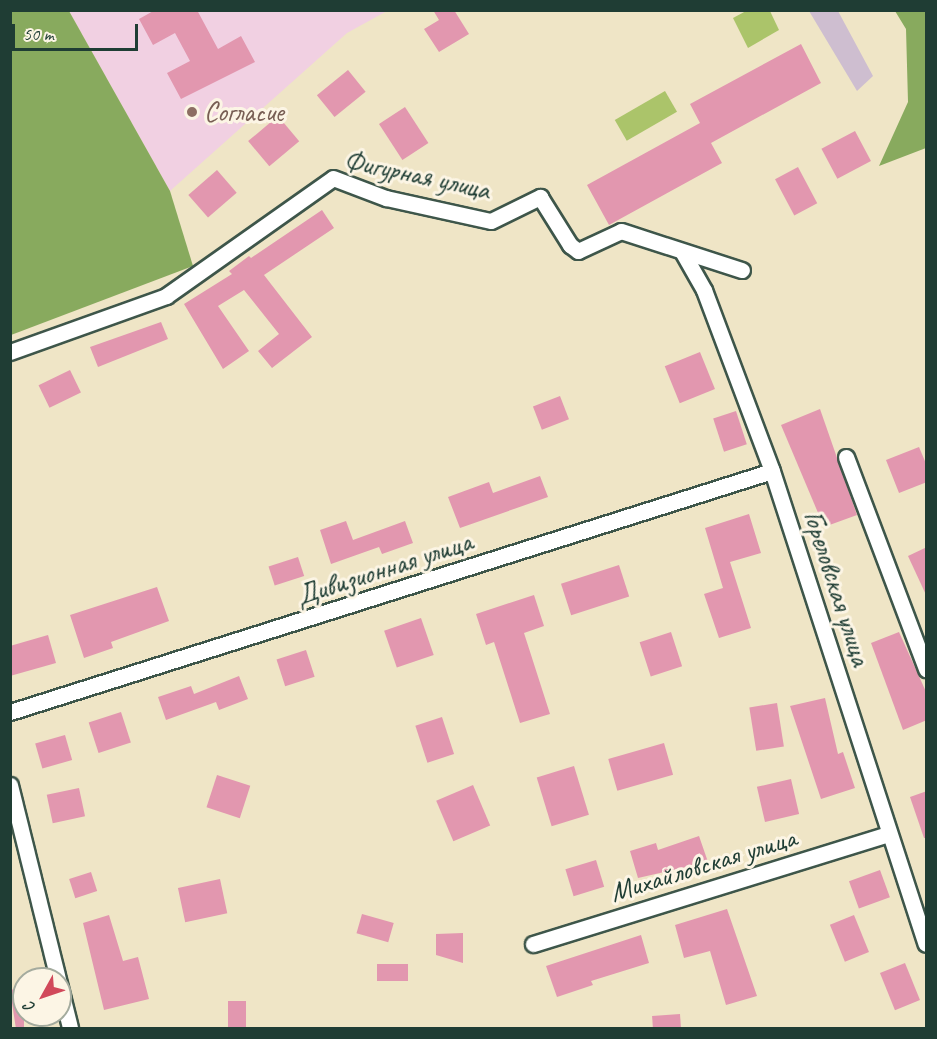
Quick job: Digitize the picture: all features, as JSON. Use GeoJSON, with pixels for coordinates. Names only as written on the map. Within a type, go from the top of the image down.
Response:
{"type":"FeatureCollection","features":[{"type":"Feature","properties":{"kind":"street","name":"Фигурная улица"},"geometry":{"type":"LineString","coordinates":[[10,352],[166,296],[333,178],[386,198],[491,221],[540,197],[570,245],[578,251],[621,231],[683,253],[742,270]]}},
{"type":"Feature","properties":{"kind":"street","name":"Гореловская улица"},"geometry":{"type":"LineString","coordinates":[[683,253],[704,290],[772,471],[888,834],[927,945]]}},
{"type":"Feature","properties":{"kind":"street"},"geometry":{"type":"LineString","coordinates":[[846,457],[927,669]]}},
{"type":"Feature","properties":{"kind":"street","name":"Дивизионная улица"},"geometry":{"type":"LineString","coordinates":[[10,712],[772,471]]}},
{"type":"Feature","properties":{"kind":"street"},"geometry":{"type":"LineString","coordinates":[[10,785],[70,1029]]}},
{"type":"Feature","properties":{"kind":"street","name":"Михайловская улица"},"geometry":{"type":"LineString","coordinates":[[533,944],[888,834]]}},
{"type":"Feature","properties":{"kind":"shaded area","name":"Согласие"},"geometry":{"type":"Polygon","coordinates":[[[69,11],[387,11],[347,33],[170,191],[69,11]]]}},
{"type":"Feature","properties":{"kind":"shaded area"},"geometry":{"type":"Polygon","coordinates":[[[809,11],[838,11],[873,76],[857,91],[809,11]]]}},
{"type":"Feature","properties":{"kind":"green space"},"geometry":{"type":"Polygon","coordinates":[[[11,10],[69,11],[170,191],[193,266],[11,335],[11,10]]]}},
{"type":"Feature","properties":{"kind":"green space"},"geometry":{"type":"Polygon","coordinates":[[[746,11],[770,11],[779,30],[748,48],[733,18],[746,11]]]}},
{"type":"Feature","properties":{"kind":"green space"},"geometry":{"type":"Polygon","coordinates":[[[895,11],[926,11],[926,148],[879,166],[908,102],[906,29],[895,11]]]}},
{"type":"Feature","properties":{"kind":"green space"},"geometry":{"type":"Polygon","coordinates":[[[665,91],[677,112],[627,141],[615,120],[665,91]]]}},
{"type":"Feature","properties":{"kind":"building"},"geometry":{"type":"Polygon","coordinates":[[[155,10],[197,10],[218,49],[241,36],[255,62],[181,99],[167,73],[190,61],[175,33],[153,45],[139,19],[155,10]]]}},
{"type":"Feature","properties":{"kind":"building"},"geometry":{"type":"Polygon","coordinates":[[[433,10],[454,10],[469,34],[439,52],[424,29],[439,20],[433,10]]]}},
{"type":"Feature","properties":{"kind":"building"},"geometry":{"type":"Polygon","coordinates":[[[801,44],[821,83],[711,143],[722,163],[609,225],[587,185],[700,123],[690,104],[801,44]]]}},
{"type":"Feature","properties":{"kind":"building"},"geometry":{"type":"Polygon","coordinates":[[[348,70],[366,92],[335,117],[317,95],[348,70]]]}},
{"type":"Feature","properties":{"kind":"building"},"geometry":{"type":"Polygon","coordinates":[[[405,107],[428,143],[402,160],[379,124],[405,107]]]}},
{"type":"Feature","properties":{"kind":"building"},"geometry":{"type":"Polygon","coordinates":[[[278,116],[299,141],[269,166],[248,141],[278,116]]]}},
{"type":"Feature","properties":{"kind":"building"},"geometry":{"type":"Polygon","coordinates":[[[855,131],[871,161],[837,179],[821,149],[855,131]]]}},
{"type":"Feature","properties":{"kind":"building"},"geometry":{"type":"Polygon","coordinates":[[[798,167],[817,203],[794,215],[775,179],[798,167]]]}},
{"type":"Feature","properties":{"kind":"building"},"geometry":{"type":"Polygon","coordinates":[[[217,170],[237,193],[208,218],[188,195],[217,170]]]}},
{"type":"Feature","properties":{"kind":"building"},"geometry":{"type":"Polygon","coordinates":[[[322,210],[334,228],[264,275],[312,337],[272,368],[258,351],[279,334],[244,290],[218,306],[249,351],[223,369],[184,304],[232,274],[229,271],[249,256],[251,258],[322,210]]]}},
{"type":"Feature","properties":{"kind":"building"},"geometry":{"type":"Polygon","coordinates":[[[161,322],[168,339],[98,367],[90,347],[161,322]]]}},
{"type":"Feature","properties":{"kind":"building"},"geometry":{"type":"Polygon","coordinates":[[[700,352],[715,389],[680,403],[665,366],[700,352]]]}},
{"type":"Feature","properties":{"kind":"building"},"geometry":{"type":"Polygon","coordinates":[[[70,370],[81,392],[50,408],[39,385],[70,370]]]}},
{"type":"Feature","properties":{"kind":"building"},"geometry":{"type":"Polygon","coordinates":[[[560,396],[569,419],[542,430],[533,406],[560,396]]]}},
{"type":"Feature","properties":{"kind":"building"},"geometry":{"type":"Polygon","coordinates":[[[820,409],[857,515],[824,527],[781,425],[820,409]]]}},
{"type":"Feature","properties":{"kind":"building"},"geometry":{"type":"Polygon","coordinates":[[[736,411],[747,444],[724,452],[713,418],[736,411]]]}},
{"type":"Feature","properties":{"kind":"building"},"geometry":{"type":"Polygon","coordinates":[[[919,447],[927,466],[927,482],[899,493],[886,460],[919,447]]]}},
{"type":"Feature","properties":{"kind":"building"},"geometry":{"type":"Polygon","coordinates":[[[540,476],[548,497],[460,528],[448,497],[489,482],[493,493],[540,476]]]}},
{"type":"Feature","properties":{"kind":"building"},"geometry":{"type":"Polygon","coordinates":[[[749,514],[761,553],[730,562],[751,628],[719,638],[704,594],[723,588],[705,528],[749,514]]]}},
{"type":"Feature","properties":{"kind":"building"},"geometry":{"type":"Polygon","coordinates":[[[346,521],[353,540],[405,521],[413,543],[382,554],[379,547],[331,564],[320,530],[346,521]]]}},
{"type":"Feature","properties":{"kind":"building"},"geometry":{"type":"Polygon","coordinates":[[[927,547],[927,597],[908,556],[927,547]]]}},
{"type":"Feature","properties":{"kind":"building"},"geometry":{"type":"Polygon","coordinates":[[[298,557],[304,576],[275,586],[269,567],[298,557]]]}},
{"type":"Feature","properties":{"kind":"building"},"geometry":{"type":"Polygon","coordinates":[[[619,565],[629,596],[571,615],[561,584],[619,565]]]}},
{"type":"Feature","properties":{"kind":"building"},"geometry":{"type":"Polygon","coordinates":[[[157,587],[169,621],[111,642],[113,648],[84,658],[70,615],[157,587]]]}},
{"type":"Feature","properties":{"kind":"building"},"geometry":{"type":"Polygon","coordinates":[[[534,595],[544,626],[524,633],[550,714],[520,723],[494,642],[486,645],[476,614],[534,595]]]}},
{"type":"Feature","properties":{"kind":"building"},"geometry":{"type":"Polygon","coordinates":[[[421,618],[434,655],[397,668],[384,631],[421,618]]]}},
{"type":"Feature","properties":{"kind":"building"},"geometry":{"type":"Polygon","coordinates":[[[671,632],[682,666],[651,676],[640,642],[671,632]]]}},
{"type":"Feature","properties":{"kind":"building"},"geometry":{"type":"Polygon","coordinates":[[[899,632],[927,694],[927,720],[903,730],[871,643],[899,632]]]}},
{"type":"Feature","properties":{"kind":"building"},"geometry":{"type":"Polygon","coordinates":[[[48,635],[56,663],[10,676],[10,646],[48,635]]]}},
{"type":"Feature","properties":{"kind":"building"},"geometry":{"type":"Polygon","coordinates":[[[306,650],[315,677],[285,686],[277,660],[306,650]]]}},
{"type":"Feature","properties":{"kind":"building"},"geometry":{"type":"Polygon","coordinates":[[[239,676],[248,699],[219,710],[216,702],[166,720],[158,697],[191,686],[194,694],[239,676]]]}},
{"type":"Feature","properties":{"kind":"building"},"geometry":{"type":"Polygon","coordinates":[[[825,698],[838,754],[843,752],[855,788],[821,799],[790,706],[825,698]]]}},
{"type":"Feature","properties":{"kind":"building"},"geometry":{"type":"Polygon","coordinates":[[[777,703],[784,746],[756,751],[749,707],[777,703]]]}},
{"type":"Feature","properties":{"kind":"building"},"geometry":{"type":"Polygon","coordinates":[[[121,712],[131,742],[99,753],[89,723],[121,712]]]}},
{"type":"Feature","properties":{"kind":"building"},"geometry":{"type":"Polygon","coordinates":[[[442,717],[454,754],[427,763],[415,726],[442,717]]]}},
{"type":"Feature","properties":{"kind":"building"},"geometry":{"type":"Polygon","coordinates":[[[65,735],[72,760],[42,769],[35,744],[65,735]]]}},
{"type":"Feature","properties":{"kind":"building"},"geometry":{"type":"Polygon","coordinates":[[[664,743],[673,775],[617,791],[608,759],[664,743]]]}},
{"type":"Feature","properties":{"kind":"building"},"geometry":{"type":"Polygon","coordinates":[[[574,766],[589,815],[552,826],[537,777],[574,766]]]}},
{"type":"Feature","properties":{"kind":"building"},"geometry":{"type":"Polygon","coordinates":[[[217,775],[250,786],[240,818],[206,807],[217,775]]]}},
{"type":"Feature","properties":{"kind":"building"},"geometry":{"type":"Polygon","coordinates":[[[791,779],[799,814],[765,822],[757,787],[791,779]]]}},
{"type":"Feature","properties":{"kind":"building"},"geometry":{"type":"Polygon","coordinates":[[[473,785],[490,826],[453,841],[436,801],[473,785]]]}},
{"type":"Feature","properties":{"kind":"building"},"geometry":{"type":"Polygon","coordinates":[[[79,788],[85,816],[53,823],[47,795],[79,788]]]}},
{"type":"Feature","properties":{"kind":"building"},"geometry":{"type":"Polygon","coordinates":[[[927,791],[927,838],[924,838],[910,797],[927,791]]]}},
{"type":"Feature","properties":{"kind":"building"},"geometry":{"type":"Polygon","coordinates":[[[699,836],[708,862],[638,878],[630,851],[656,843],[658,850],[699,836]]]}},
{"type":"Feature","properties":{"kind":"building"},"geometry":{"type":"Polygon","coordinates":[[[596,860],[604,887],[574,896],[565,869],[596,860]]]}},
{"type":"Feature","properties":{"kind":"building"},"geometry":{"type":"Polygon","coordinates":[[[880,870],[890,897],[859,909],[849,881],[880,870]]]}},
{"type":"Feature","properties":{"kind":"building"},"geometry":{"type":"Polygon","coordinates":[[[91,872],[97,891],[75,898],[69,879],[91,872]]]}},
{"type":"Feature","properties":{"kind":"building"},"geometry":{"type":"Polygon","coordinates":[[[220,879],[227,913],[185,922],[178,888],[220,879]]]}},
{"type":"Feature","properties":{"kind":"building"},"geometry":{"type":"Polygon","coordinates":[[[727,909],[757,996],[726,1005],[710,951],[684,958],[675,925],[727,909]]]}},
{"type":"Feature","properties":{"kind":"building"},"geometry":{"type":"Polygon","coordinates":[[[362,914],[394,923],[388,942],[356,933],[362,914]]]}},
{"type":"Feature","properties":{"kind":"building"},"geometry":{"type":"Polygon","coordinates":[[[109,915],[123,961],[138,957],[149,999],[104,1010],[83,923],[109,915]]]}},
{"type":"Feature","properties":{"kind":"building"},"geometry":{"type":"Polygon","coordinates":[[[854,915],[869,952],[845,962],[830,925],[854,915]]]}},
{"type":"Feature","properties":{"kind":"building"},"geometry":{"type":"Polygon","coordinates":[[[463,933],[463,963],[436,955],[436,934],[463,933]]]}},
{"type":"Feature","properties":{"kind":"building"},"geometry":{"type":"Polygon","coordinates":[[[641,935],[649,963],[591,981],[593,985],[557,997],[546,966],[641,935]]]}},
{"type":"Feature","properties":{"kind":"building"},"geometry":{"type":"Polygon","coordinates":[[[905,963],[920,1000],[895,1010],[880,973],[905,963]]]}},
{"type":"Feature","properties":{"kind":"building"},"geometry":{"type":"Polygon","coordinates":[[[377,964],[408,964],[408,981],[377,981],[377,964]]]}},
{"type":"Feature","properties":{"kind":"building"},"geometry":{"type":"Polygon","coordinates":[[[228,1001],[246,1001],[246,1028],[228,1028],[228,1001]]]}},
{"type":"Feature","properties":{"kind":"building"},"geometry":{"type":"Polygon","coordinates":[[[680,1014],[681,1028],[653,1028],[652,1016],[680,1014]]]}},
{"type":"Feature","properties":{"kind":"place","name":"Согласие"},"geometry":{"type":"Point","coordinates":[192,112]}}]}
